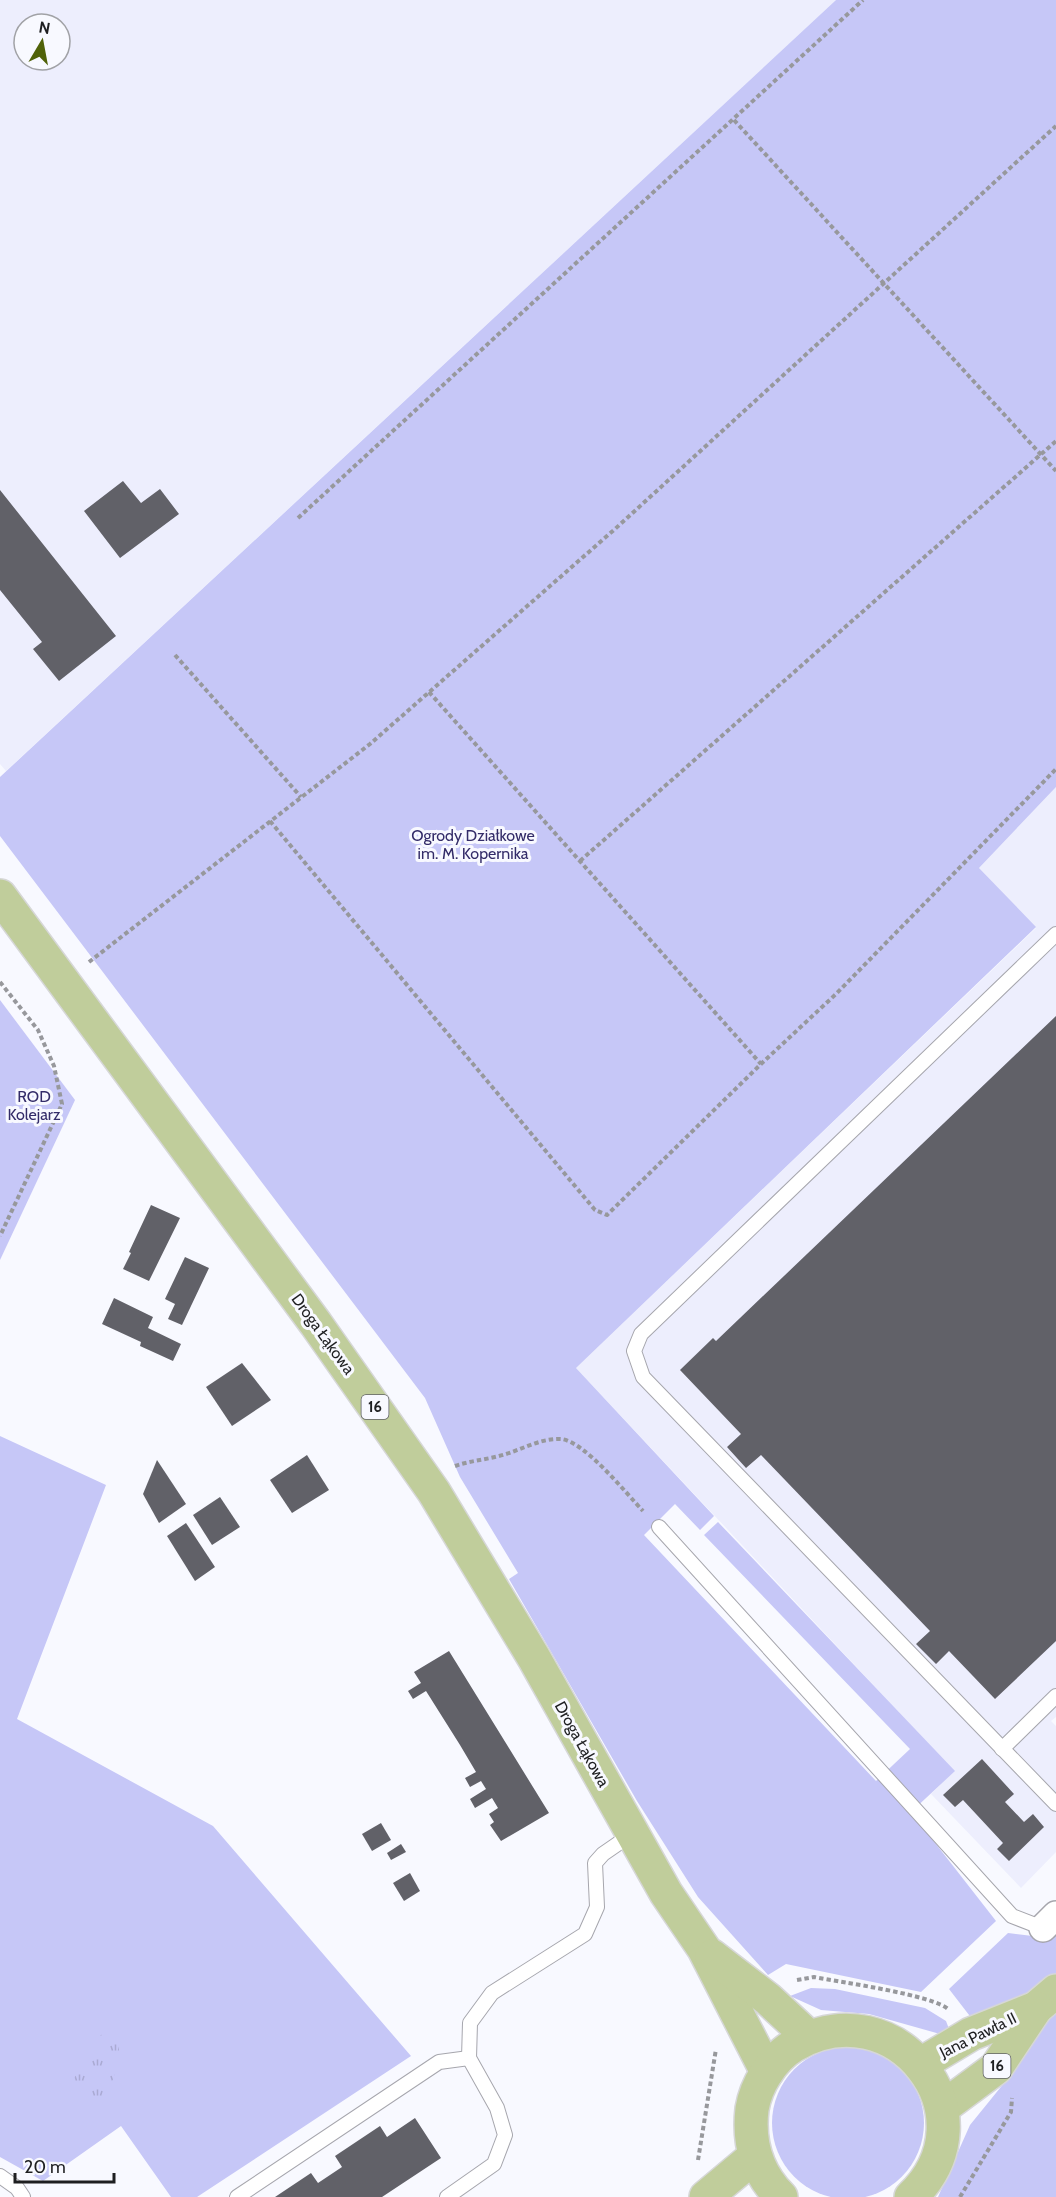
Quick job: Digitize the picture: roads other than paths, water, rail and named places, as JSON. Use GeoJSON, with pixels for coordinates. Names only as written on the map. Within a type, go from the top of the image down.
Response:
{"type":"FeatureCollection","features":[{"type":"Feature","properties":{"kind":"main road","name":"Droga Łąkowa"},"geometry":{"type":"LineString","coordinates":[[0,896],[316,1324],[434,1492],[534,1659],[666,1893],[704,1949],[767,2072]]}},
{"type":"Feature","properties":{"kind":"main road","name":"Droga Łąkowa"},"geometry":{"type":"LineString","coordinates":[[704,1949],[768,1999],[809,2037]]}},
{"type":"Feature","properties":{"kind":"main road","name":"Jana Pawła II"},"geometry":{"type":"LineString","coordinates":[[921,2064],[971,2034],[1046,2000]]}},
{"type":"Feature","properties":{"kind":"main road","name":"Jana Pawła II"},"geometry":{"type":"LineString","coordinates":[[942,2108],[996,2068],[1046,2000]]}},
{"type":"Feature","properties":{"kind":"main road"},"geometry":{"type":"LineString","coordinates":[[781,2197],[765,2178],[755,2156],[750,2127],[754,2098],[767,2072],[785,2051],[809,2037],[832,2030],[857,2030],[881,2036],[903,2047],[921,2064],[934,2085],[942,2108],[943,2136],[937,2163],[922,2187],[911,2197]]}},
{"type":"Feature","properties":{"kind":"main road"},"geometry":{"type":"LineString","coordinates":[[706,2197],[755,2156]]}},
{"type":"Feature","properties":{"kind":"lane"},"geometry":{"type":"LineString","coordinates":[[1056,934],[641,1334],[634,1351],[643,1377],[1056,1804]]}},
{"type":"Feature","properties":{"kind":"lane"},"geometry":{"type":"LineString","coordinates":[[659,1527],[1012,1916],[1049,1922]]}},
{"type":"Feature","properties":{"kind":"lane"},"geometry":{"type":"LineString","coordinates":[[1002,1749],[1056,1696]]}},
{"type":"Feature","properties":{"kind":"lane"},"geometry":{"type":"LineString","coordinates":[[447,2197],[494,2164],[505,2135],[497,2108],[469,2058],[470,2023],[492,1993],[585,1934],[597,1907],[595,1863],[603,1854],[632,1834]]}},
{"type":"Feature","properties":{"kind":"lane"},"geometry":{"type":"LineString","coordinates":[[237,2197],[440,2062],[469,2058]]}},
{"type":"Feature","properties":{"kind":"lane"},"geometry":{"type":"LineString","coordinates":[[0,2176],[17,2188],[23,2197]]}},
{"type":"Feature","properties":{"kind":"park label","name":"Ogrody Działkowe im. M. Kopernika"},"geometry":{"type":"Point","coordinates":[473,844]}},
{"type":"Feature","properties":{"kind":"park label","name":"ROD Kolejarz"},"geometry":{"type":"Point","coordinates":[34,1105]}}]}
